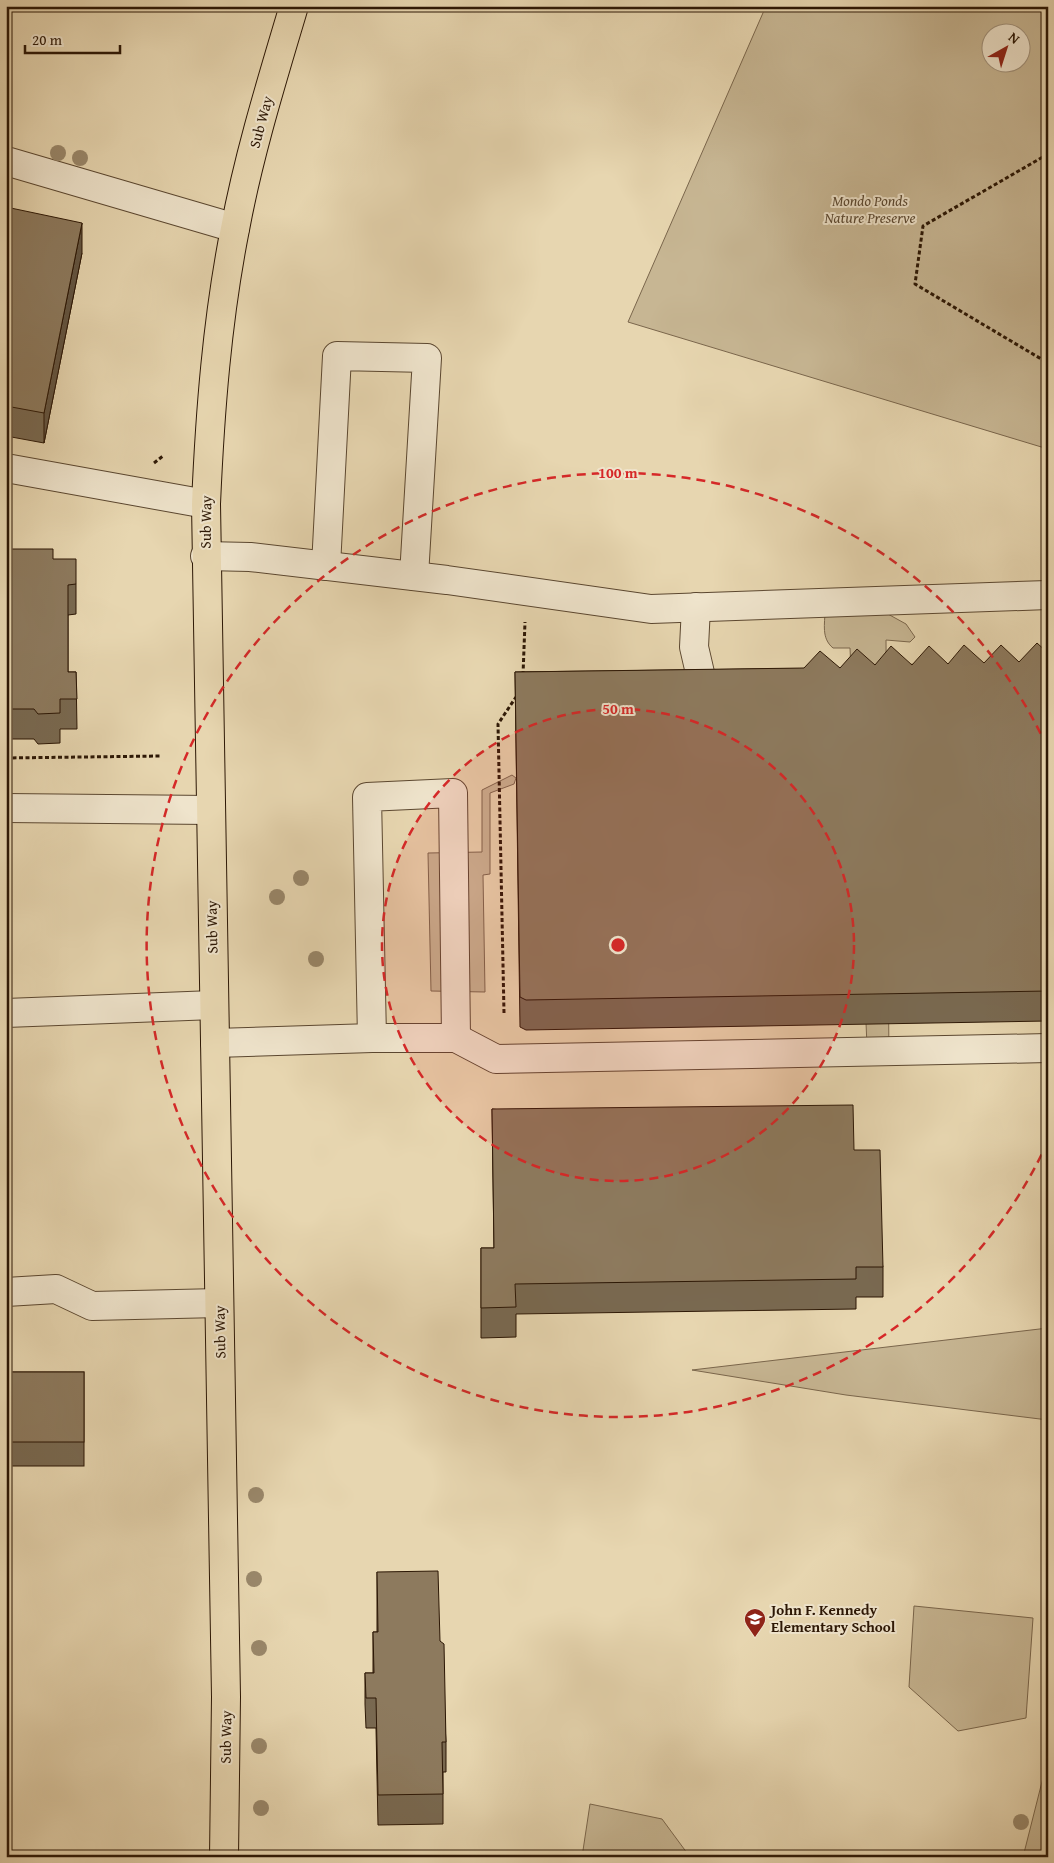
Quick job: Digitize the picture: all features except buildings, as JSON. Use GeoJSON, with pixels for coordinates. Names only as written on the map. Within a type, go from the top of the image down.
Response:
{"type":"FeatureCollection","features":[{"type":"Feature","properties":{"kind":"main road","name":"Sub Way"},"geometry":{"type":"LineString","coordinates":[[224,1857],[226,1697],[206,504],[210,416],[219,327],[235,228],[254,145],[294,6]]}},
{"type":"Feature","properties":{"kind":"lane"},"geometry":{"type":"LineString","coordinates":[[6,161],[235,228]]}},
{"type":"Feature","properties":{"kind":"lane"},"geometry":{"type":"LineString","coordinates":[[326,566],[337,356],[427,358],[414,576]]}},
{"type":"Feature","properties":{"kind":"lane"},"geometry":{"type":"LineString","coordinates":[[6,468],[206,504]]}},
{"type":"Feature","properties":{"kind":"lane"},"geometry":{"type":"LineString","coordinates":[[206,556],[250,557],[414,576],[651,609],[1048,595]]}},
{"type":"Feature","properties":{"kind":"lane"},"geometry":{"type":"LineString","coordinates":[[696,607],[694,647],[706,699]]}},
{"type":"Feature","properties":{"kind":"lane"},"geometry":{"type":"LineString","coordinates":[[372,1038],[368,797],[453,793],[456,1038]]}},
{"type":"Feature","properties":{"kind":"lane"},"geometry":{"type":"LineString","coordinates":[[6,808],[210,810]]}},
{"type":"Feature","properties":{"kind":"lane"},"geometry":{"type":"LineString","coordinates":[[6,1013],[214,1005]]}},
{"type":"Feature","properties":{"kind":"lane"},"geometry":{"type":"LineString","coordinates":[[215,1043],[372,1038],[456,1038],[496,1059],[1048,1048]]}},
{"type":"Feature","properties":{"kind":"lane"},"geometry":{"type":"LineString","coordinates":[[6,1292],[56,1289],[92,1306],[219,1303]]}},
{"type":"Feature","properties":{"kind":"path"},"geometry":{"type":"LineString","coordinates":[[1048,154],[923,226],[915,284],[1048,363]]}},
{"type":"Feature","properties":{"kind":"path"},"geometry":{"type":"LineString","coordinates":[[523,678],[527,591]]}},
{"type":"Feature","properties":{"kind":"path"},"geometry":{"type":"LineString","coordinates":[[504,1013],[498,724],[518,695]]}},
{"type":"Feature","properties":{"kind":"path"},"geometry":{"type":"LineString","coordinates":[[6,758],[162,756]]}},
{"type":"Feature","properties":{"kind":"green space","name":"Mondo Ponds Nature Preserve"},"geometry":{"type":"Polygon","coordinates":[[[766,6],[1048,6],[1048,449],[628,322],[766,6]]]}},
{"type":"Feature","properties":{"kind":"green space"},"geometry":{"type":"Polygon","coordinates":[[[877,608],[906,624],[915,637],[910,642],[886,640],[889,1064],[867,1046],[850,648],[833,648],[827,640],[824,626],[825,610],[877,608]]]}},
{"type":"Feature","properties":{"kind":"green space"},"geometry":{"type":"Polygon","coordinates":[[[512,775],[516,778],[514,784],[490,793],[490,874],[483,875],[485,992],[431,991],[428,853],[482,852],[482,790],[512,775]]]}},
{"type":"Feature","properties":{"kind":"green space"},"geometry":{"type":"Polygon","coordinates":[[[1048,1328],[1048,1420],[846,1395],[692,1370],[1048,1328]]]}},
{"type":"Feature","properties":{"kind":"green space"},"geometry":{"type":"Polygon","coordinates":[[[914,1606],[1033,1618],[1026,1718],[958,1731],[909,1687],[914,1606]]]}},
{"type":"Feature","properties":{"kind":"green space"},"geometry":{"type":"Polygon","coordinates":[[[1048,1758],[1048,1857],[1023,1857],[1048,1758]]]}},
{"type":"Feature","properties":{"kind":"green space"},"geometry":{"type":"Polygon","coordinates":[[[590,1804],[662,1819],[690,1857],[582,1857],[590,1804]]]}},
{"type":"Feature","properties":{"kind":"place","name":"John F. Kennedy Elementary School"},"geometry":{"type":"Point","coordinates":[755,1638]}}]}
